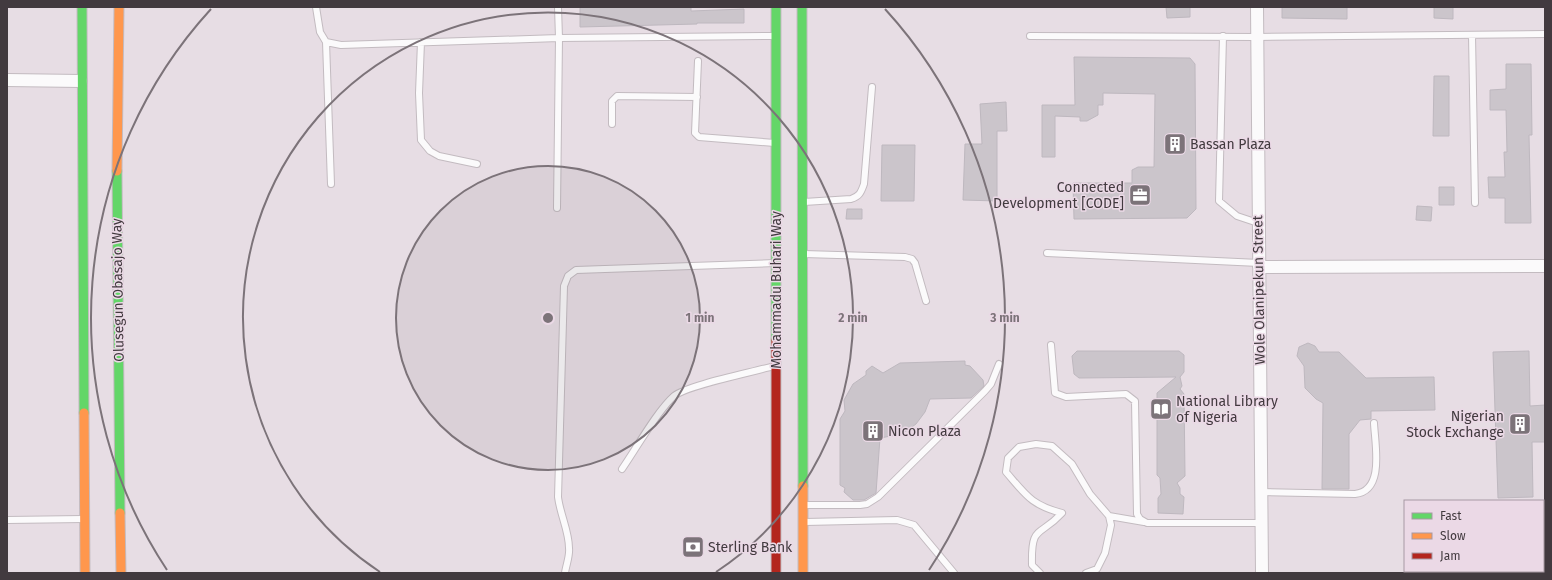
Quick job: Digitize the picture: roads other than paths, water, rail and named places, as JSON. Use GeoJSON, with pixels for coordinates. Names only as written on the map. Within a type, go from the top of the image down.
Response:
{"type":"FeatureCollection","features":[{"type":"Feature","properties":{"kind":"main road"},"geometry":{"type":"LineString","coordinates":[[82,7],[81,80],[85,573]]}},
{"type":"Feature","properties":{"kind":"main road","name":"Olusegun Obasajo Way"},"geometry":{"type":"LineString","coordinates":[[119,7],[117,216],[121,573]]}},
{"type":"Feature","properties":{"kind":"main road","name":"Mohammadu Buhari Way"},"geometry":{"type":"LineString","coordinates":[[776,7],[777,263],[780,284],[776,366],[776,573]]}},
{"type":"Feature","properties":{"kind":"main road","name":"Mohammadu Buhari Way"},"geometry":{"type":"LineString","coordinates":[[802,7],[802,254],[799,285],[803,573]]}},
{"type":"Feature","properties":{"kind":"street","name":"Wole Olanipekun Street"},"geometry":{"type":"LineString","coordinates":[[1257,7],[1262,573]]}},
{"type":"Feature","properties":{"kind":"street"},"geometry":{"type":"LineString","coordinates":[[7,80],[81,80]]}},
{"type":"Feature","properties":{"kind":"street"},"geometry":{"type":"LineString","coordinates":[[1259,265],[1545,266]]}},
{"type":"Feature","properties":{"kind":"lane"},"geometry":{"type":"LineString","coordinates":[[316,7],[320,32],[326,42],[331,184]]}},
{"type":"Feature","properties":{"kind":"lane"},"geometry":{"type":"LineString","coordinates":[[557,208],[558,7]]}},
{"type":"Feature","properties":{"kind":"lane"},"geometry":{"type":"LineString","coordinates":[[1030,36],[1257,37],[1545,34]]}},
{"type":"Feature","properties":{"kind":"lane"},"geometry":{"type":"LineString","coordinates":[[1472,35],[1475,204]]}},
{"type":"Feature","properties":{"kind":"lane"},"geometry":{"type":"LineString","coordinates":[[326,42],[341,45],[558,38],[776,36]]}},
{"type":"Feature","properties":{"kind":"lane"},"geometry":{"type":"LineString","coordinates":[[1223,36],[1219,200],[1237,216],[1258,223]]}},
{"type":"Feature","properties":{"kind":"lane"},"geometry":{"type":"LineString","coordinates":[[420,42],[419,93],[421,140],[430,151],[439,156],[477,164]]}},
{"type":"Feature","properties":{"kind":"lane"},"geometry":{"type":"LineString","coordinates":[[698,61],[695,133],[699,137],[776,143]]}},
{"type":"Feature","properties":{"kind":"lane"},"geometry":{"type":"LineString","coordinates":[[802,202],[851,199],[857,197],[861,193],[864,177],[872,86]]}},
{"type":"Feature","properties":{"kind":"lane"},"geometry":{"type":"LineString","coordinates":[[612,124],[612,101],[617,96],[697,97]]}},
{"type":"Feature","properties":{"kind":"lane"},"geometry":{"type":"LineString","coordinates":[[1047,253],[1259,265]]}},
{"type":"Feature","properties":{"kind":"lane"},"geometry":{"type":"LineString","coordinates":[[802,254],[905,257],[912,259],[915,263],[926,301]]}},
{"type":"Feature","properties":{"kind":"lane"},"geometry":{"type":"LineString","coordinates":[[565,573],[570,549],[558,497],[564,286],[568,276],[576,270],[777,263]]}},
{"type":"Feature","properties":{"kind":"lane"},"geometry":{"type":"LineString","coordinates":[[1052,345],[1055,393],[1066,397],[1126,394],[1135,401],[1137,514],[1140,519],[1147,523]]}},
{"type":"Feature","properties":{"kind":"lane"},"geometry":{"type":"LineString","coordinates":[[803,505],[860,505],[867,504],[878,497],[985,391],[996,375],[999,364]]}},
{"type":"Feature","properties":{"kind":"lane"},"geometry":{"type":"LineString","coordinates":[[622,469],[665,404],[675,395],[689,389],[776,366]]}},
{"type":"Feature","properties":{"kind":"lane"},"geometry":{"type":"LineString","coordinates":[[1262,492],[1355,494],[1366,491],[1371,486],[1376,475],[1374,423]]}},
{"type":"Feature","properties":{"kind":"lane"},"geometry":{"type":"LineString","coordinates":[[1040,573],[1032,565],[1032,544],[1038,531],[1054,522],[1062,513],[1032,502],[1006,472],[1008,458],[1019,446],[1036,444],[1052,446],[1072,464],[1090,494],[1109,516],[1110,525],[1105,553],[1097,569],[1086,573]]}},
{"type":"Feature","properties":{"kind":"lane"},"geometry":{"type":"LineString","coordinates":[[1109,516],[1147,523],[1262,522]]}},
{"type":"Feature","properties":{"kind":"lane"},"geometry":{"type":"LineString","coordinates":[[7,520],[84,518]]}},
{"type":"Feature","properties":{"kind":"lane"},"geometry":{"type":"LineString","coordinates":[[803,522],[897,520],[914,524],[954,573]]}},
{"type":"Feature","properties":{"kind":"place","name":"Bassan Plaza"},"geometry":{"type":"Point","coordinates":[1175,144]}},
{"type":"Feature","properties":{"kind":"place","name":"Connected Development [CODE]"},"geometry":{"type":"Point","coordinates":[1140,195]}},
{"type":"Feature","properties":{"kind":"place","name":"National Library of Nigeria"},"geometry":{"type":"Point","coordinates":[1161,409]}},
{"type":"Feature","properties":{"kind":"place","name":"Nigerian Stock Exchange"},"geometry":{"type":"Point","coordinates":[1520,424]}},
{"type":"Feature","properties":{"kind":"place","name":"Nicon Plaza"},"geometry":{"type":"Point","coordinates":[873,431]}},
{"type":"Feature","properties":{"kind":"place","name":"Sterling Bank"},"geometry":{"type":"Point","coordinates":[693,547]}}]}
